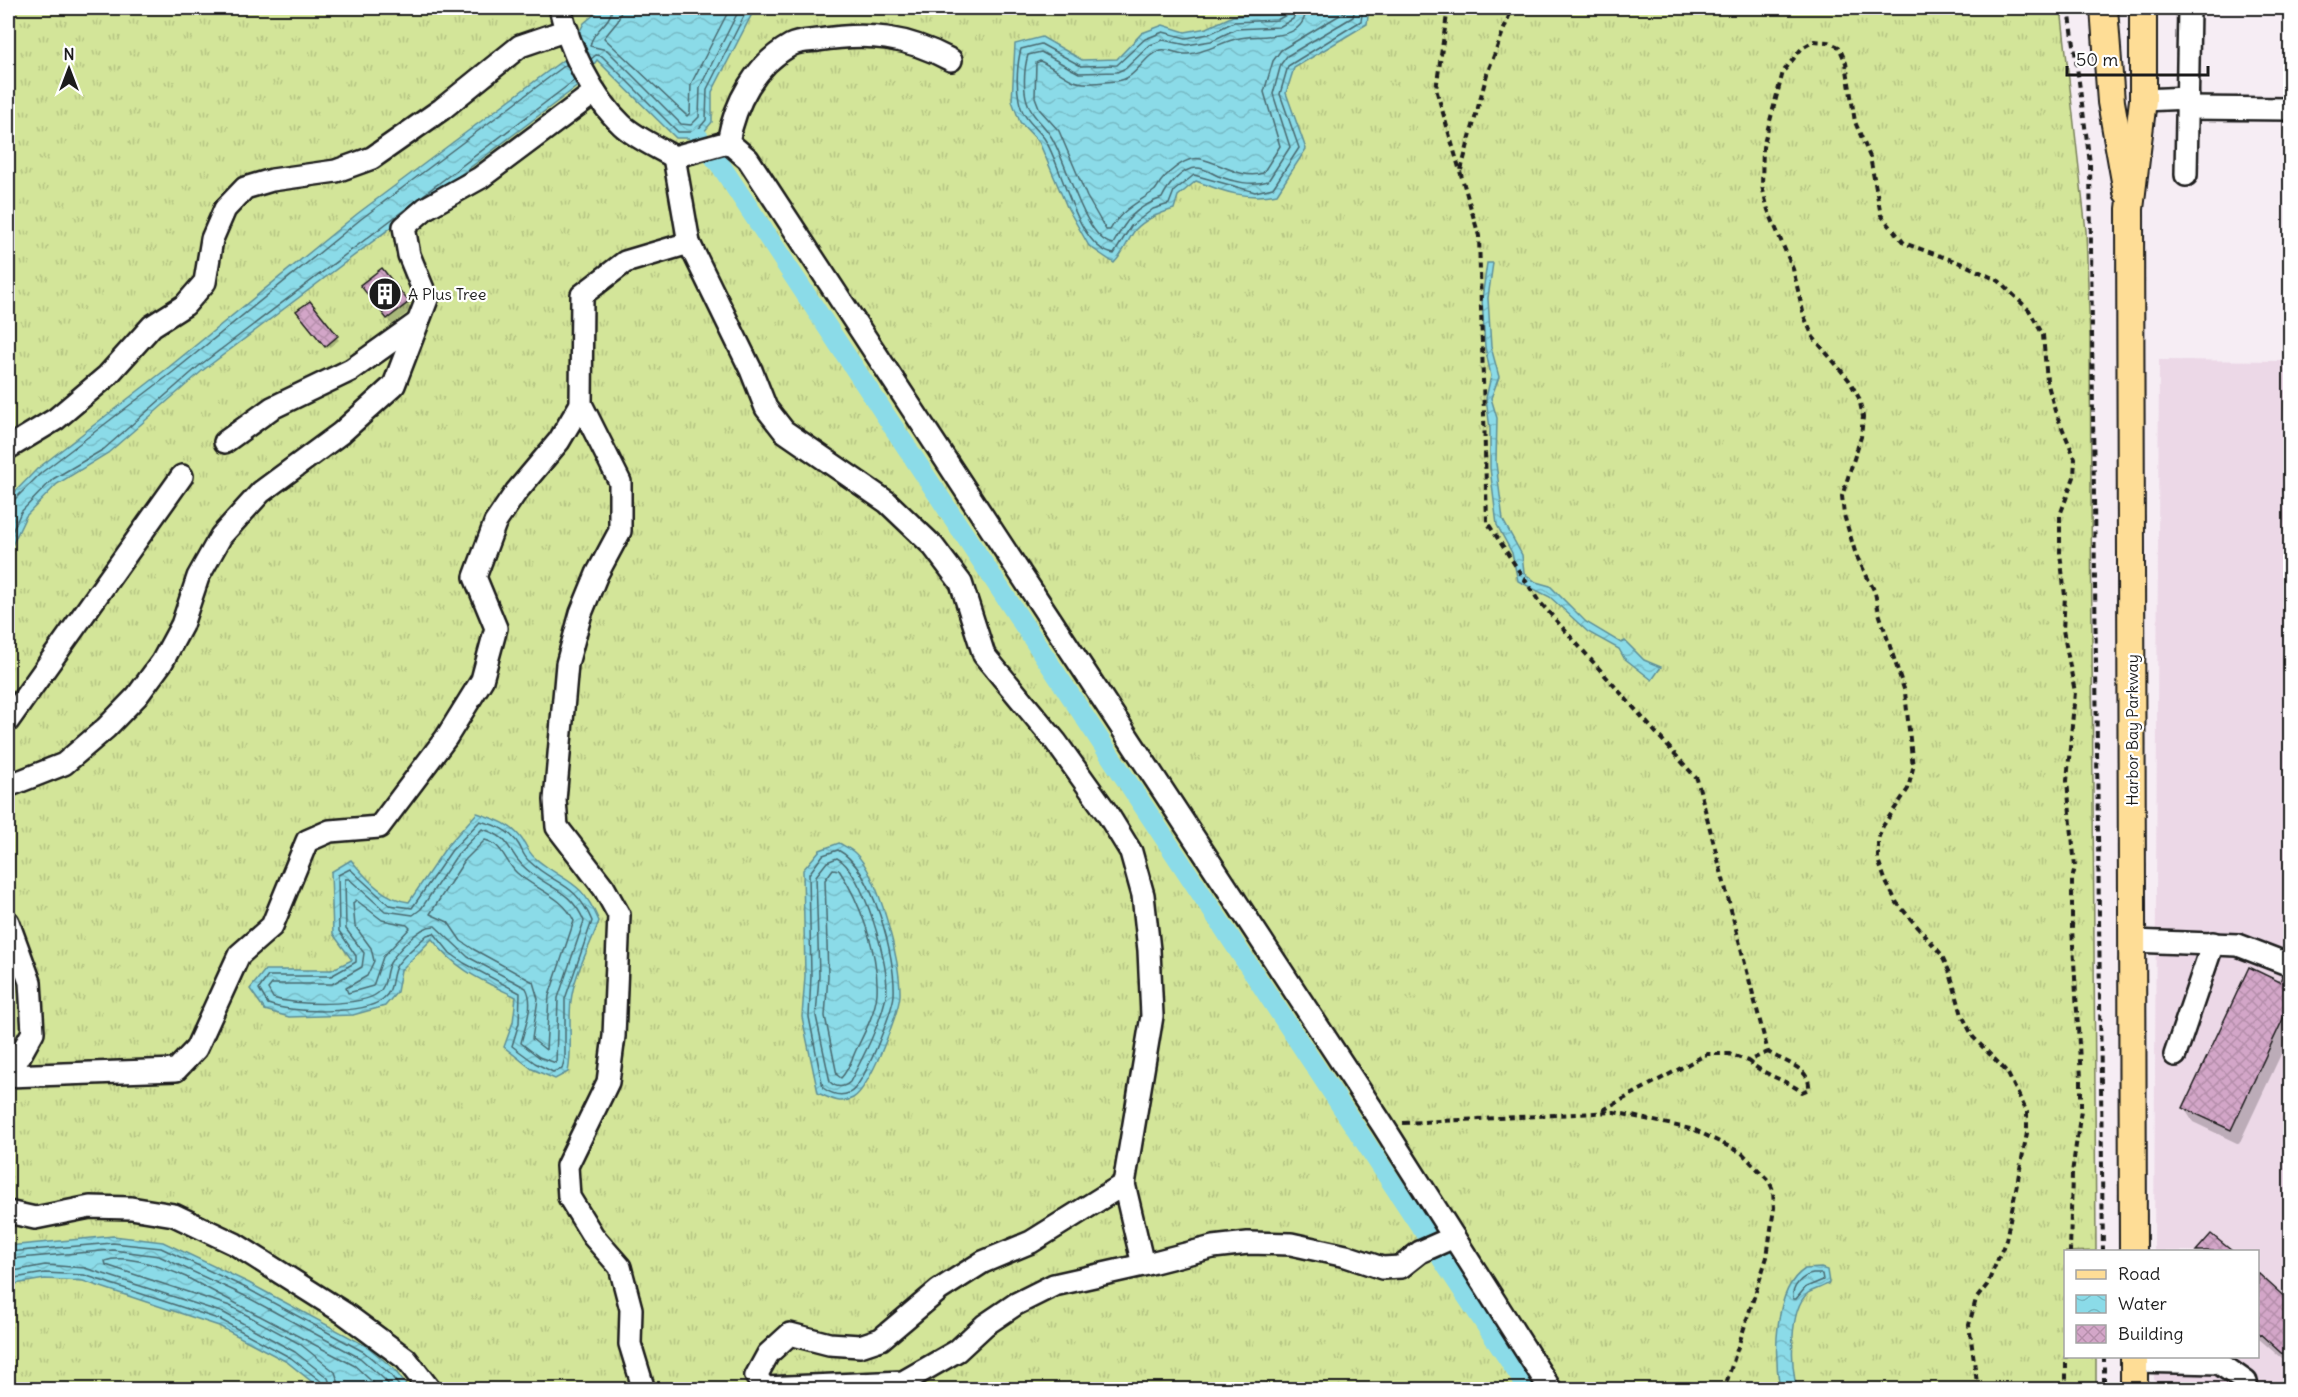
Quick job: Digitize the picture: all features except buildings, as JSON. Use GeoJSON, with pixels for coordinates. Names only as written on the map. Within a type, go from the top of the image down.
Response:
{"type":"FeatureCollection","features":[{"type":"Feature","properties":{"kind":"main road","name":"Harbor Bay Parkway"},"geometry":{"type":"LineString","coordinates":[[2104,8],[2111,102],[2130,209]]}},
{"type":"Feature","properties":{"kind":"main road","name":"Harbor Bay Parkway"},"geometry":{"type":"LineString","coordinates":[[2133,1250],[2130,209],[2143,100],[2143,8]]}},
{"type":"Feature","properties":{"kind":"main road"},"geometry":{"type":"LineString","coordinates":[[2134,1359],[2134,1389]]}},
{"type":"Feature","properties":{"kind":"lane"},"geometry":{"type":"LineString","coordinates":[[560,8],[569,36],[592,86],[623,126],[674,157],[728,142]]}},
{"type":"Feature","properties":{"kind":"lane"},"geometry":{"type":"LineString","coordinates":[[2186,175],[2189,8]]}},
{"type":"Feature","properties":{"kind":"lane"},"geometry":{"type":"LineString","coordinates":[[8,448],[56,419],[107,376],[152,326],[185,305],[205,282],[212,239],[225,209],[245,188],[272,180],[336,171],[372,158],[442,109],[520,45],[569,36]]}},
{"type":"Feature","properties":{"kind":"lane"},"geometry":{"type":"LineString","coordinates":[[728,142],[731,125],[744,93],[759,69],[792,44],[842,36],[886,36],[926,47],[951,60]]}},
{"type":"Feature","properties":{"kind":"lane"},"geometry":{"type":"LineString","coordinates":[[8,786],[64,764],[106,728],[137,696],[162,662],[177,634],[198,577],[221,536],[261,492],[340,433],[394,385],[427,299],[410,255],[404,227],[426,208],[480,178],[592,86]]}},
{"type":"Feature","properties":{"kind":"lane"},"geometry":{"type":"LineString","coordinates":[[2143,100],[2290,109]]}},
{"type":"Feature","properties":{"kind":"lane"},"geometry":{"type":"LineString","coordinates":[[728,142],[748,159],[1382,1124],[1551,1389]]}},
{"type":"Feature","properties":{"kind":"lane"},"geometry":{"type":"LineString","coordinates":[[674,157],[689,243],[751,370],[766,408],[784,431],[886,502],[933,546],[961,583],[984,655],[1056,742],[1107,813],[1131,852],[1143,895],[1149,950],[1152,1016],[1124,1184],[1143,1265]]}},
{"type":"Feature","properties":{"kind":"lane"},"geometry":{"type":"LineString","coordinates":[[644,1389],[630,1344],[631,1310],[620,1267],[593,1236],[569,1197],[567,1166],[608,1082],[614,1036],[619,915],[604,888],[557,827],[555,800],[567,664],[585,604],[620,531],[620,483],[581,404],[582,295],[625,262],[689,243]]}},
{"type":"Feature","properties":{"kind":"lane"},"geometry":{"type":"LineString","coordinates":[[225,442],[272,408],[351,370],[418,323]]}},
{"type":"Feature","properties":{"kind":"lane"},"geometry":{"type":"LineString","coordinates":[[8,1077],[176,1070],[196,1049],[238,955],[272,926],[307,841],[330,831],[379,827],[446,738],[482,680],[496,628],[475,577],[495,523],[516,492],[560,441],[581,404]]}},
{"type":"Feature","properties":{"kind":"lane"},"geometry":{"type":"LineString","coordinates":[[8,721],[182,476]]}},
{"type":"Feature","properties":{"kind":"lane"},"geometry":{"type":"LineString","coordinates":[[8,922],[30,982],[33,1032],[8,1077]]}},
{"type":"Feature","properties":{"kind":"lane"},"geometry":{"type":"LineString","coordinates":[[2132,941],[2187,945],[2213,943],[2238,945],[2290,965]]}},
{"type":"Feature","properties":{"kind":"lane"},"geometry":{"type":"LineString","coordinates":[[2175,1055],[2213,943]]}},
{"type":"Feature","properties":{"kind":"lane"},"geometry":{"type":"LineString","coordinates":[[1124,1184],[1031,1242],[982,1263],[939,1290],[881,1339],[860,1346],[829,1344],[790,1334],[768,1354],[756,1376],[765,1388],[903,1382],[957,1351],[985,1325],[1016,1304],[1054,1285],[1213,1247],[1248,1243],[1291,1244],[1346,1256],[1382,1268],[1401,1267],[1420,1252],[1454,1237]]}},
{"type":"Feature","properties":{"kind":"lane"},"geometry":{"type":"LineString","coordinates":[[8,1212],[35,1218],[90,1207],[131,1208],[174,1215],[235,1244],[344,1313],[406,1359],[430,1389]]}},
{"type":"Feature","properties":{"kind":"lane"},"geometry":{"type":"LineString","coordinates":[[2134,1359],[2219,1363],[2246,1382]]}},
{"type":"Feature","properties":{"kind":"path"},"geometry":{"type":"LineString","coordinates":[[1448,8],[1436,89],[1479,236],[1487,522],[1538,600],[1697,779],[1768,1052],[1806,1073],[1809,1089],[1802,1092],[1768,1076],[1748,1061],[1729,1054],[1707,1054],[1601,1112]]}},
{"type":"Feature","properties":{"kind":"path"},"geometry":{"type":"LineString","coordinates":[[1461,171],[1487,74],[1512,8]]}},
{"type":"Feature","properties":{"kind":"path"},"geometry":{"type":"LineString","coordinates":[[2069,8],[2090,163],[2103,1250]]}},
{"type":"Feature","properties":{"kind":"path"},"geometry":{"type":"LineString","coordinates":[[1978,1389],[1969,1325],[1976,1299],[1987,1285],[2006,1240],[2027,1133],[2027,1112],[2007,1072],[1973,1037],[1962,1015],[1950,973],[1941,954],[1897,903],[1878,860],[1878,839],[1883,826],[1908,789],[1913,768],[1905,692],[1879,613],[1875,592],[1853,546],[1844,515],[1842,496],[1861,437],[1863,417],[1859,398],[1854,389],[1813,337],[1804,316],[1793,269],[1768,210],[1762,186],[1763,147],[1783,72],[1802,48],[1814,41],[1828,42],[1839,47],[1846,63],[1855,122],[1870,157],[1881,215],[1904,243],[1963,264],[1999,281],[2029,310],[2038,323],[2043,335],[2044,364],[2055,411],[2075,458],[2074,477],[2060,515],[2060,553],[2065,596],[2063,630],[2075,692],[2067,781],[2075,867],[2072,880],[2072,928],[2081,1078],[2081,1110],[2072,1173],[2070,1250]]}},
{"type":"Feature","properties":{"kind":"path"},"geometry":{"type":"LineString","coordinates":[[1748,1061],[1768,1052]]}},
{"type":"Feature","properties":{"kind":"path"},"geometry":{"type":"LineString","coordinates":[[1382,1124],[1601,1112],[1656,1121],[1711,1136],[1742,1153],[1769,1181],[1773,1190],[1773,1221],[1767,1257],[1724,1389]]}},
{"type":"Feature","properties":{"kind":"path"},"geometry":{"type":"LineString","coordinates":[[2066,1358],[2066,1389]]}},
{"type":"Feature","properties":{"kind":"path"},"geometry":{"type":"LineString","coordinates":[[2104,1358],[2104,1389]]}},
{"type":"Feature","properties":{"kind":"shaded area"},"geometry":{"type":"Polygon","coordinates":[[[2159,360],[2290,361],[2290,1389],[2154,1389],[2154,1358],[2259,1358],[2259,1250],[2154,1250],[2159,360]]]}},
{"type":"Feature","properties":{"kind":"green space"},"geometry":{"type":"Polygon","coordinates":[[[8,8],[2061,8],[2086,231],[2090,339],[2096,1250],[2064,1250],[2064,1358],[2096,1358],[2096,1389],[8,1389],[8,8]]]}},
{"type":"Feature","properties":{"kind":"water"},"geometry":{"type":"Polygon","coordinates":[[[602,8],[755,8],[712,92],[712,122],[699,138],[676,138],[597,60],[579,85],[202,371],[108,453],[57,484],[26,516],[8,554],[8,499],[37,469],[169,367],[357,214],[567,57],[584,23],[602,8]]]}},
{"type":"Feature","properties":{"kind":"water"},"geometry":{"type":"Polygon","coordinates":[[[1289,8],[1369,8],[1367,24],[1294,68],[1286,93],[1306,149],[1277,194],[1256,196],[1236,194],[1196,181],[1178,196],[1174,209],[1153,217],[1135,230],[1114,263],[1089,246],[1067,207],[1039,142],[1020,122],[1012,101],[1015,44],[1042,37],[1082,60],[1117,59],[1142,33],[1163,25],[1185,32],[1207,28],[1233,16],[1277,14],[1289,8]]]}},
{"type":"Feature","properties":{"kind":"water"},"geometry":{"type":"Polygon","coordinates":[[[1487,263],[1493,263],[1488,298],[1491,347],[1499,377],[1491,398],[1497,418],[1496,463],[1503,520],[1522,555],[1524,573],[1536,582],[1550,586],[1586,622],[1621,643],[1625,641],[1644,660],[1661,667],[1652,680],[1624,658],[1619,649],[1588,632],[1550,597],[1518,581],[1512,553],[1497,525],[1490,468],[1490,429],[1486,398],[1491,376],[1485,347],[1482,299],[1487,263]]]}},
{"type":"Feature","properties":{"kind":"water"},"geometry":{"type":"Polygon","coordinates":[[[477,813],[501,822],[517,833],[534,857],[571,883],[585,896],[599,921],[573,991],[570,1010],[568,1072],[555,1079],[532,1069],[504,1047],[513,1022],[516,997],[460,966],[450,959],[432,939],[401,970],[397,992],[385,1006],[353,1015],[289,1017],[265,1010],[250,989],[265,970],[331,970],[352,960],[333,934],[331,872],[351,860],[384,893],[409,902],[447,846],[477,813]]]}},
{"type":"Feature","properties":{"kind":"water"},"geometry":{"type":"Polygon","coordinates":[[[839,843],[853,852],[864,864],[880,899],[893,941],[900,995],[889,1034],[875,1066],[860,1092],[844,1101],[818,1093],[802,1017],[805,976],[803,870],[820,850],[839,843]]]}},
{"type":"Feature","properties":{"kind":"water"},"geometry":{"type":"Polygon","coordinates":[[[113,1236],[163,1242],[249,1283],[368,1347],[394,1369],[409,1389],[321,1389],[287,1362],[219,1326],[83,1281],[45,1279],[8,1285],[8,1246],[113,1236]]]}},
{"type":"Feature","properties":{"kind":"water"},"geometry":{"type":"Polygon","coordinates":[[[1805,1269],[1827,1270],[1829,1283],[1808,1293],[1797,1312],[1794,1325],[1793,1367],[1797,1389],[1780,1389],[1777,1342],[1781,1307],[1794,1279],[1805,1269]]]}},
{"type":"Feature","properties":{"kind":"waterway"},"geometry":{"type":"LineString","coordinates":[[699,138],[721,166],[1425,1233]]}},
{"type":"Feature","properties":{"kind":"waterway"},"geometry":{"type":"LineString","coordinates":[[1442,1259],[1529,1390]]}},
{"type":"Feature","properties":{"kind":"place","name":"A Plus Tree"},"geometry":{"type":"Point","coordinates":[385,294]}}]}
